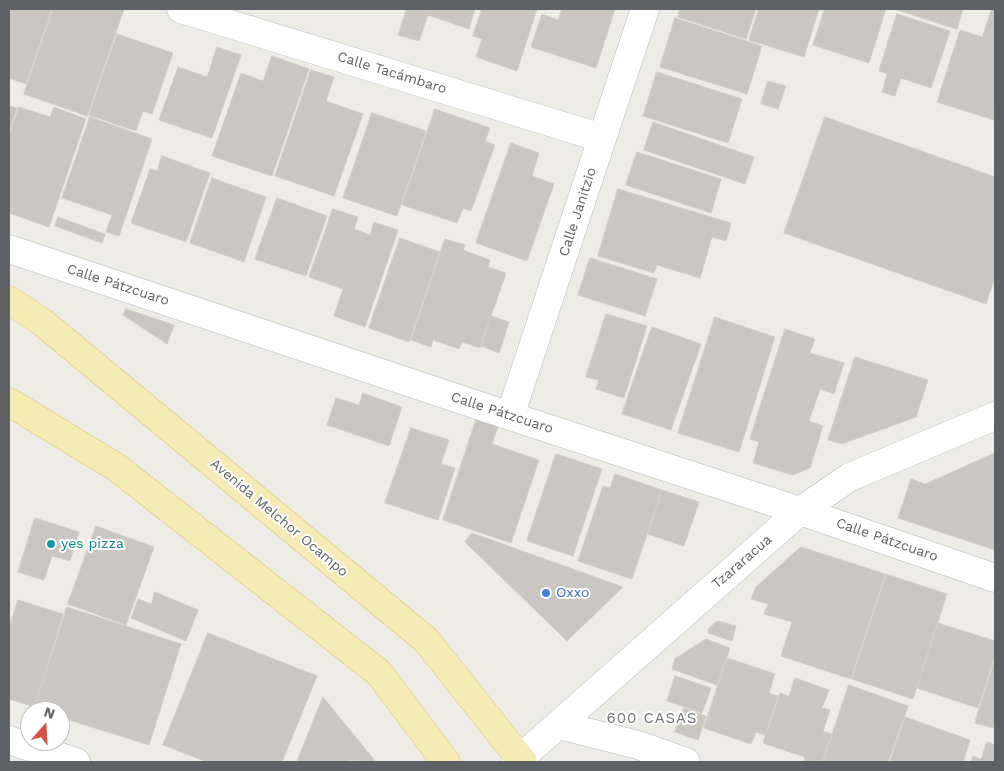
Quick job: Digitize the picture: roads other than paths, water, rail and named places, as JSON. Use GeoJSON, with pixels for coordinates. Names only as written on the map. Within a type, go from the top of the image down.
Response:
{"type":"FeatureCollection","features":[{"type":"Feature","properties":{"kind":"main road","name":"Avenida Melchor Ocampo"},"geometry":{"type":"LineString","coordinates":[[9,300],[42,322],[426,640],[520,761]]}},
{"type":"Feature","properties":{"kind":"main road"},"geometry":{"type":"LineString","coordinates":[[9,402],[116,468],[379,673],[446,762]]}},
{"type":"Feature","properties":{"kind":"street","name":"Calle Tacámbaro"},"geometry":{"type":"LineString","coordinates":[[181,9],[602,138]]}},
{"type":"Feature","properties":{"kind":"street","name":"Calle Janitzio"},"geometry":{"type":"LineString","coordinates":[[510,416],[646,9]]}},
{"type":"Feature","properties":{"kind":"street","name":"Calle Pátzcuaro"},"geometry":{"type":"LineString","coordinates":[[9,249],[800,511],[995,578]]}},
{"type":"Feature","properties":{"kind":"street","name":"Tzararacua"},"geometry":{"type":"LineString","coordinates":[[520,761],[558,725],[800,511],[850,477],[995,416]]}},
{"type":"Feature","properties":{"kind":"street"},"geometry":{"type":"LineString","coordinates":[[558,725],[638,745],[686,762]]}},
{"type":"Feature","properties":{"kind":"street"},"geometry":{"type":"LineString","coordinates":[[9,740],[76,762]]}},
{"type":"Feature","properties":{"kind":"place","name":"yes pizza"},"geometry":{"type":"Point","coordinates":[51,544]}},
{"type":"Feature","properties":{"kind":"place","name":"Oxxo"},"geometry":{"type":"Point","coordinates":[546,593]}},
{"type":"Feature","properties":{"kind":"district","name":"600 CASAS"},"geometry":{"type":"Point","coordinates":[652,719]}}]}
